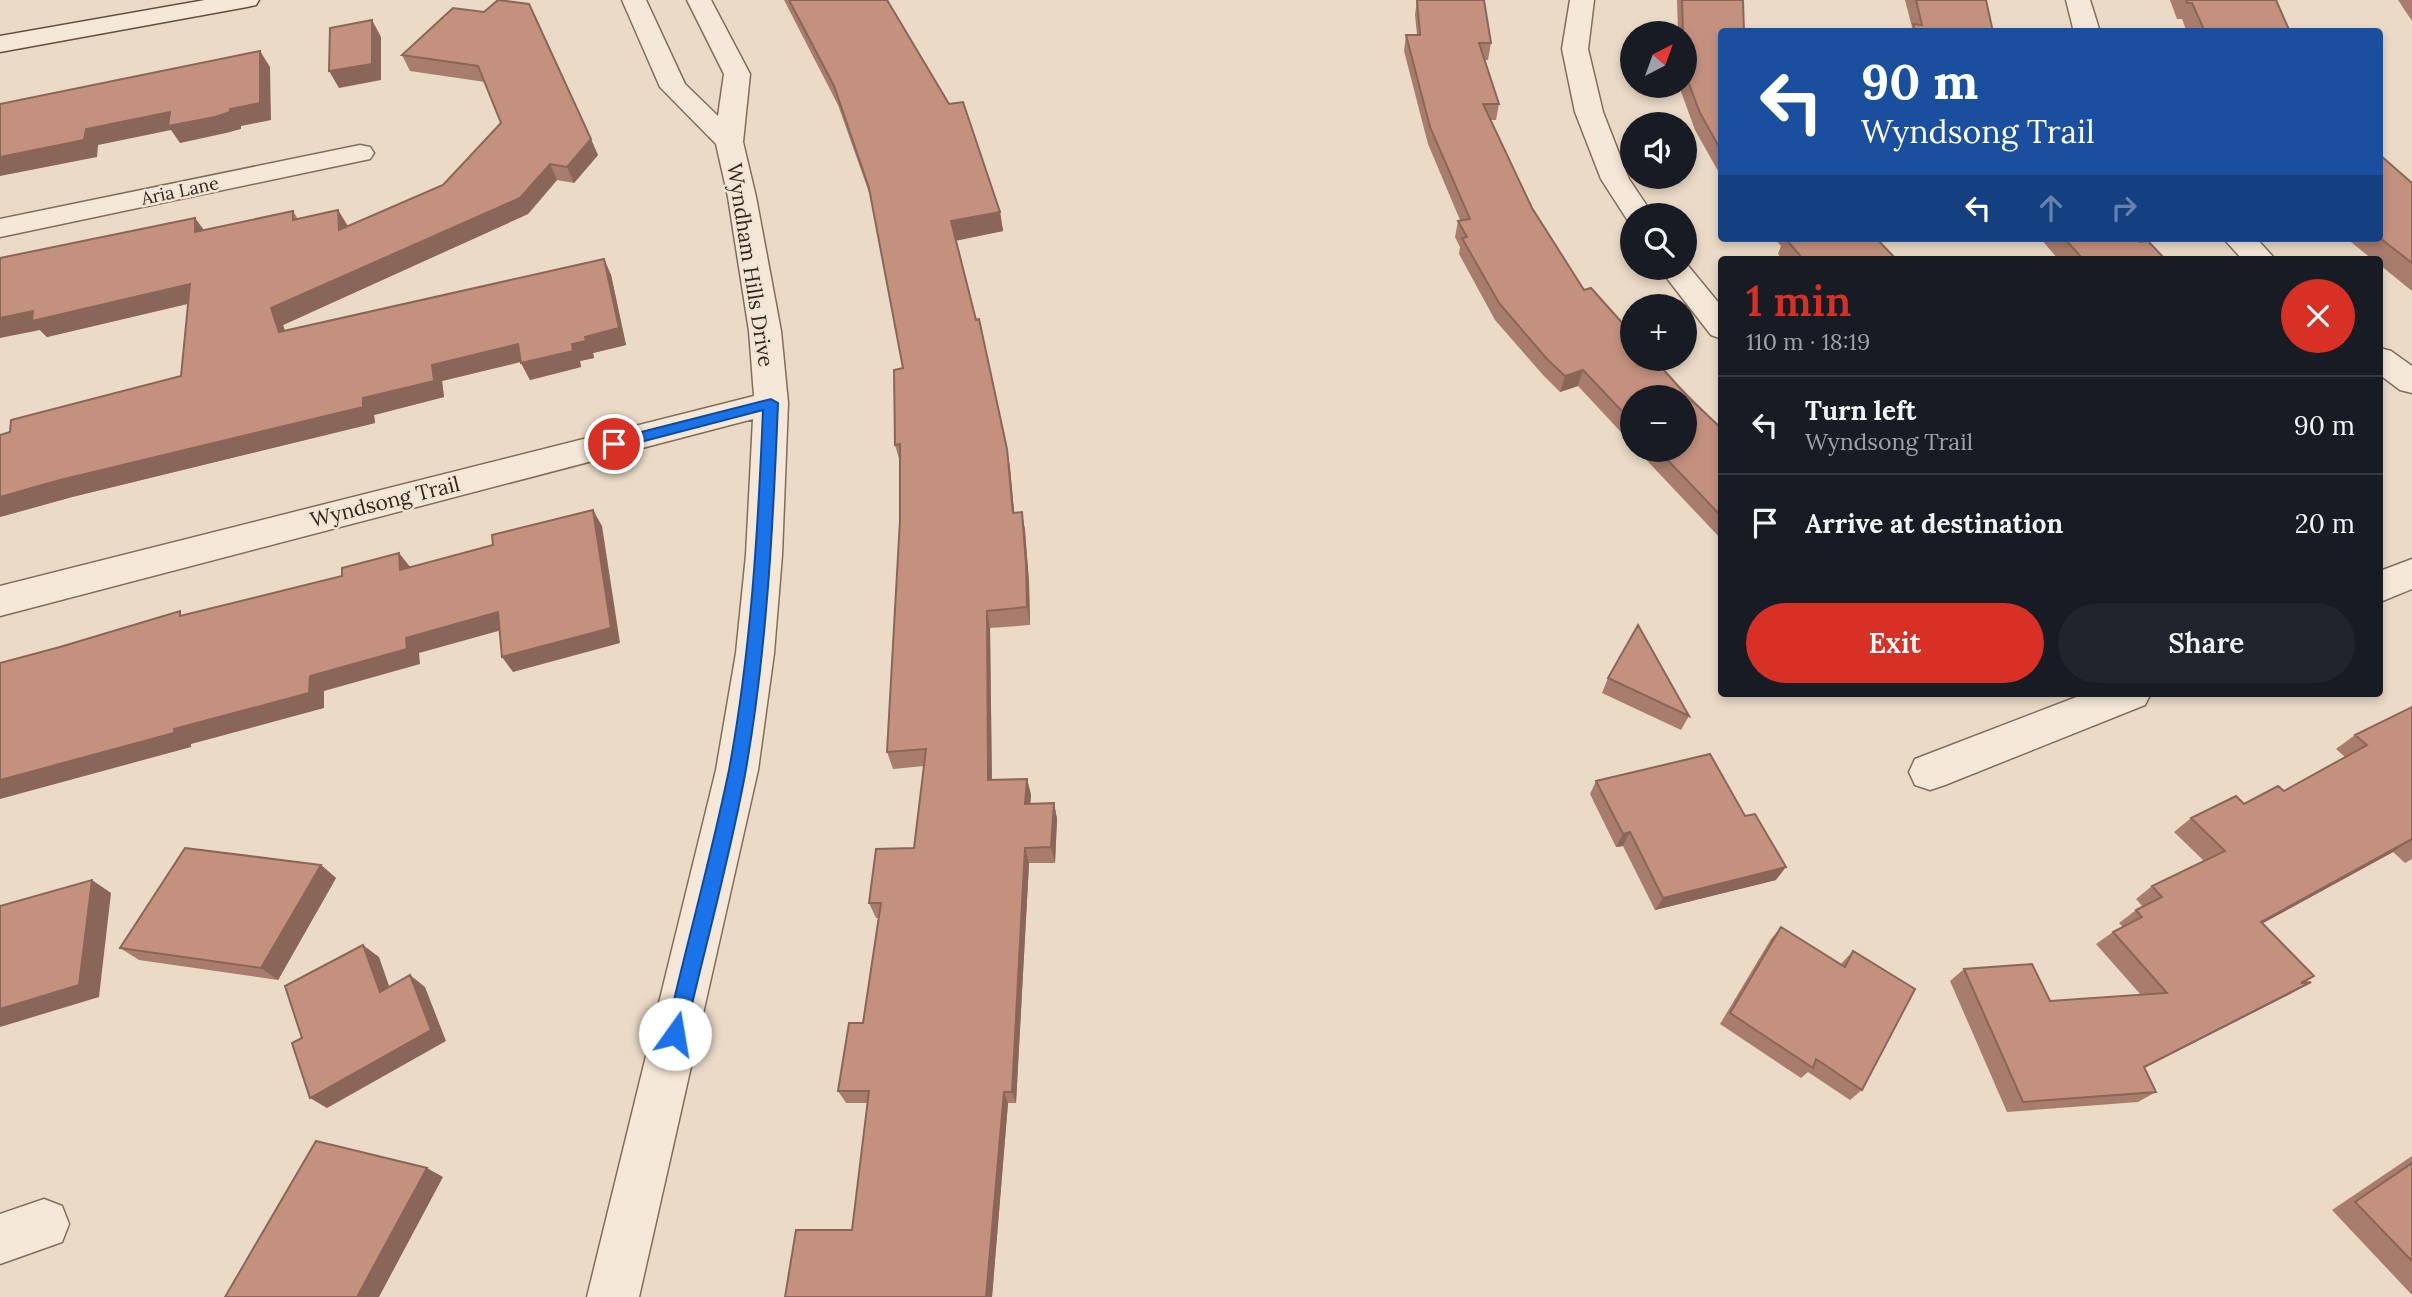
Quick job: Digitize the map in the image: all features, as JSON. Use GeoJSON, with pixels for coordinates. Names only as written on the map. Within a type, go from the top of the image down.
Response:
{"type":"FeatureCollection","features":[{"type":"Feature","properties":{"kind":"street"},"geometry":{"type":"LineString","coordinates":[[0,44],[247,0]]}},
{"type":"Feature","properties":{"kind":"street","name":"Wyndham Hills Drive"},"geometry":{"type":"LineString","coordinates":[[634,0],[673,87],[729,142]]}},
{"type":"Feature","properties":{"kind":"street","name":"Wyndham Hills Drive"},"geometry":{"type":"LineString","coordinates":[[613,1297],[737,770],[755,653],[764,555],[771,403],[765,331],[742,197],[729,142],[737,74],[699,0]]}},
{"type":"Feature","properties":{"kind":"street"},"geometry":{"type":"LineString","coordinates":[[1581,0],[1575,49],[1589,112],[1615,179],[1630,203]]}},
{"type":"Feature","properties":{"kind":"street"},"geometry":{"type":"LineString","coordinates":[[2078,0],[2086,28]]}},
{"type":"Feature","properties":{"kind":"street","name":"Aria Lane"},"geometry":{"type":"LineString","coordinates":[[0,228],[360,153]]}},
{"type":"Feature","properties":{"kind":"street"},"geometry":{"type":"LineString","coordinates":[[2242,242],[2257,256]]}},
{"type":"Feature","properties":{"kind":"street"},"geometry":{"type":"LineString","coordinates":[[1684,280],[1718,323]]}},
{"type":"Feature","properties":{"kind":"street"},"geometry":{"type":"LineString","coordinates":[[2383,361],[2412,382]]}},
{"type":"Feature","properties":{"kind":"street","name":"Wyndsong Trail"},"geometry":{"type":"LineString","coordinates":[[0,601],[771,403]]}},
{"type":"Feature","properties":{"kind":"street"},"geometry":{"type":"LineString","coordinates":[[2383,586],[2412,573]]}},
{"type":"Feature","properties":{"kind":"street"},"geometry":{"type":"LineString","coordinates":[[1930,772],[2122,697]]}},
{"type":"Feature","properties":{"kind":"building"},"geometry":{"type":"Polygon","coordinates":[[[498,0],[529,4],[591,139],[567,167],[550,164],[520,198],[271,308],[279,332],[604,259],[619,328],[585,337],[586,341],[572,344],[573,351],[521,363],[518,344],[432,365],[434,381],[363,398],[363,407],[0,497],[0,435],[10,432],[11,420],[181,376],[190,284],[32,321],[33,311],[0,318],[0,258],[195,218],[195,232],[293,211],[293,220],[338,210],[339,230],[443,185],[501,123],[478,66],[402,55],[453,8],[484,12],[498,0]]]}},
{"type":"Feature","properties":{"kind":"building"},"geometry":{"type":"Polygon","coordinates":[[[789,0],[887,0],[949,104],[963,102],[1000,212],[951,221],[976,320],[979,319],[1007,449],[1013,513],[1022,512],[1026,564],[1027,607],[987,611],[988,780],[1027,779],[1025,804],[1054,803],[1051,847],[1025,848],[1012,1092],[1004,1092],[986,1297],[785,1297],[796,1230],[852,1230],[869,1091],[838,1091],[849,1023],[863,1023],[881,903],[869,903],[876,849],[914,848],[926,749],[887,752],[900,520],[900,444],[895,445],[894,370],[903,368],[869,188],[834,86],[789,0]]]}},
{"type":"Feature","properties":{"kind":"building"},"geometry":{"type":"Polygon","coordinates":[[[1417,0],[1484,0],[1491,43],[1479,43],[1499,104],[1483,104],[1532,208],[1584,290],[1591,288],[1620,320],[1620,371],[1665,371],[1677,385],[1620,385],[1620,409],[1583,370],[1565,376],[1499,303],[1462,238],[1467,237],[1458,221],[1470,219],[1430,127],[1406,35],[1420,35],[1417,0]]]}},
{"type":"Feature","properties":{"kind":"building"},"geometry":{"type":"Polygon","coordinates":[[[1682,0],[1743,0],[1744,28],[1718,28],[1718,145],[1694,98],[1698,98],[1698,21],[1683,21],[1682,0]]]}},
{"type":"Feature","properties":{"kind":"building"},"geometry":{"type":"Polygon","coordinates":[[[1916,0],[1986,0],[1992,28],[1914,28],[1913,24],[1922,25],[1916,0]]]}},
{"type":"Feature","properties":{"kind":"building"},"geometry":{"type":"Polygon","coordinates":[[[2186,0],[2276,0],[2288,28],[2203,28],[2192,3],[2187,3],[2186,0]]]}},
{"type":"Feature","properties":{"kind":"building"},"geometry":{"type":"Polygon","coordinates":[[[372,20],[372,64],[329,71],[330,28],[372,20]]]}},
{"type":"Feature","properties":{"kind":"building"},"geometry":{"type":"Polygon","coordinates":[[[260,51],[260,103],[230,109],[230,112],[215,117],[168,126],[170,112],[86,129],[84,140],[0,157],[0,104],[260,51]]]}},
{"type":"Feature","properties":{"kind":"building"},"geometry":{"type":"Polygon","coordinates":[[[2383,158],[2412,183],[2412,263],[2383,240],[2383,158]]]}},
{"type":"Feature","properties":{"kind":"building"},"geometry":{"type":"Polygon","coordinates":[[[1788,242],[1880,242],[1893,256],[1800,256],[1788,242]]]}},
{"type":"Feature","properties":{"kind":"building"},"geometry":{"type":"Polygon","coordinates":[[[2068,242],[2149,242],[2162,256],[2080,256],[2068,242]]]}},
{"type":"Feature","properties":{"kind":"building"},"geometry":{"type":"Polygon","coordinates":[[[1697,405],[1718,425],[1718,513],[1669,462],[1697,462],[1697,405]]]}},
{"type":"Feature","properties":{"kind":"building"},"geometry":{"type":"Polygon","coordinates":[[[593,510],[611,628],[502,657],[498,612],[406,638],[407,649],[310,676],[309,693],[0,780],[0,663],[180,611],[180,616],[342,576],[342,568],[399,553],[400,570],[493,545],[492,535],[593,510]]]}},
{"type":"Feature","properties":{"kind":"building"},"geometry":{"type":"Polygon","coordinates":[[[1638,625],[1689,716],[1608,678],[1638,625]]]}},
{"type":"Feature","properties":{"kind":"building"},"geometry":{"type":"Polygon","coordinates":[[[2412,707],[2412,839],[2261,922],[2314,976],[2301,983],[2311,982],[2144,1067],[2156,1092],[2023,1102],[1964,969],[2032,964],[2050,1001],[2167,993],[2113,932],[2142,917],[2136,910],[2162,897],[2152,886],[2225,851],[2191,818],[2236,796],[2244,804],[2278,786],[2284,791],[2367,745],[2355,735],[2412,707]]]}},
{"type":"Feature","properties":{"kind":"building"},"geometry":{"type":"Polygon","coordinates":[[[1710,754],[1745,816],[1755,814],[1786,867],[1663,898],[1630,832],[1623,834],[1596,781],[1710,754]]]}},
{"type":"Feature","properties":{"kind":"building"},"geometry":{"type":"Polygon","coordinates":[[[185,848],[321,865],[261,968],[120,948],[185,848]]]}},
{"type":"Feature","properties":{"kind":"building"},"geometry":{"type":"Polygon","coordinates":[[[92,880],[79,985],[0,1009],[0,906],[92,880]]]}},
{"type":"Feature","properties":{"kind":"building"},"geometry":{"type":"Polygon","coordinates":[[[1781,927],[1845,967],[1853,951],[1915,989],[1862,1090],[1816,1059],[1813,1068],[1730,1013],[1781,927]]]}},
{"type":"Feature","properties":{"kind":"building"},"geometry":{"type":"Polygon","coordinates":[[[363,945],[380,992],[410,975],[431,1030],[310,1098],[292,1043],[302,1038],[285,986],[363,945]]]}},
{"type":"Feature","properties":{"kind":"building"},"geometry":{"type":"Polygon","coordinates":[[[316,1141],[427,1168],[357,1297],[225,1297],[316,1141]]]}},
{"type":"Feature","properties":{"kind":"building"},"geometry":{"type":"Polygon","coordinates":[[[2412,1163],[2412,1261],[2355,1202],[2412,1163]]]}},
{"type":"Feature","properties":{"kind":"route"},"geometry":{"type":"LineString","coordinates":[[614,444],[771,403],[764,555],[755,653],[737,770],[675,1034]]}}]}
